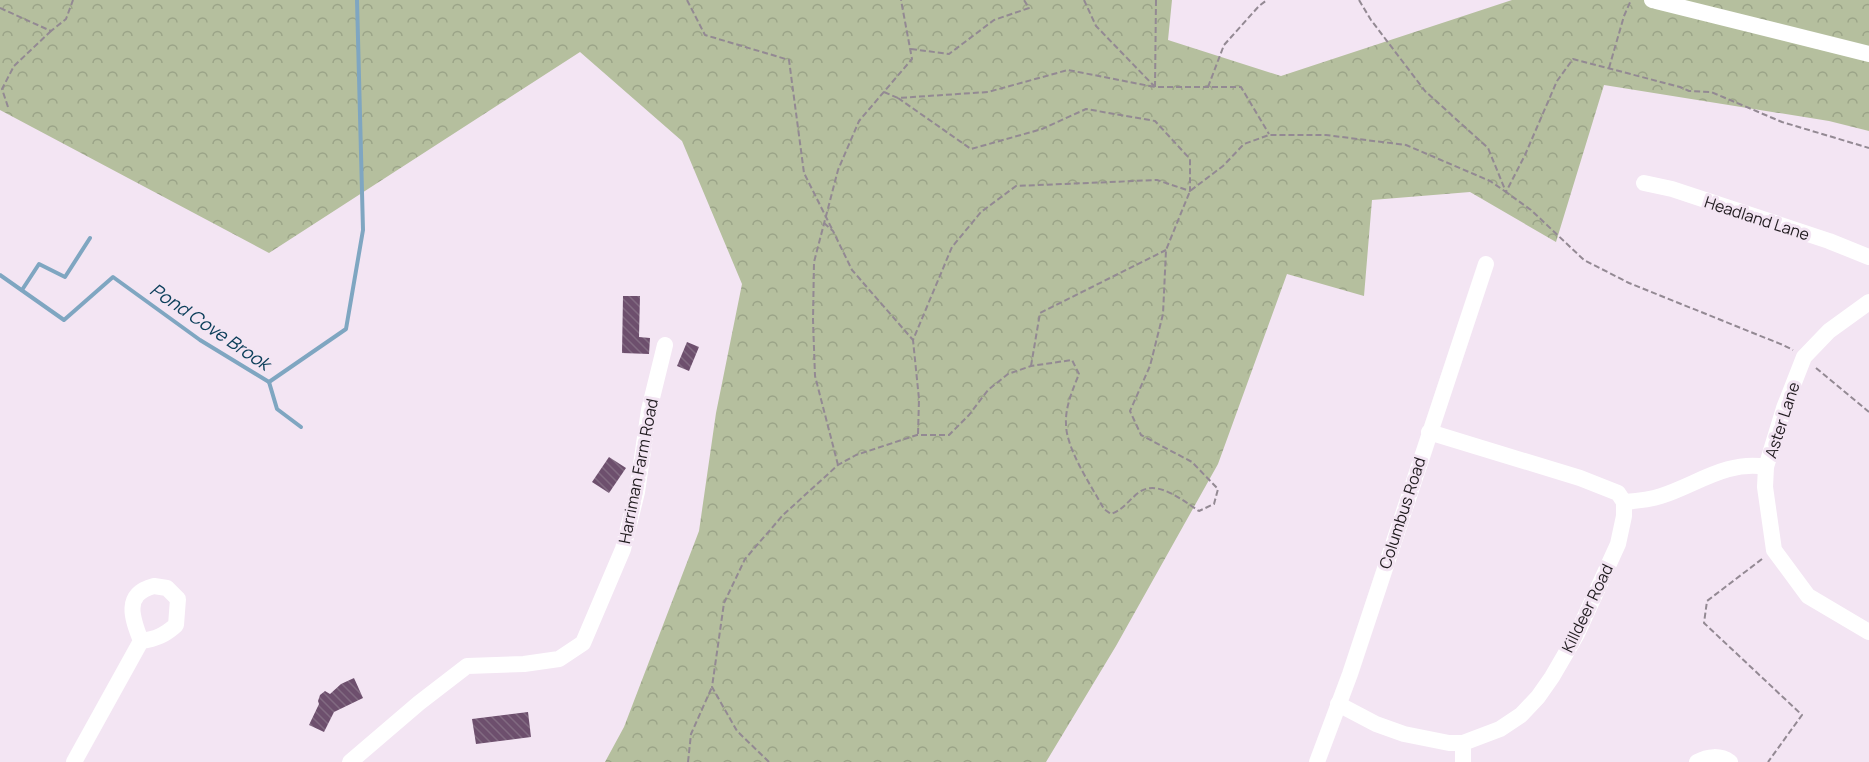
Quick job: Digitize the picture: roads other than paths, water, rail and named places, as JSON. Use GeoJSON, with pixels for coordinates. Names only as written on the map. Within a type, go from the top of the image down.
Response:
{"type":"FeatureCollection","features":[{"type":"Feature","properties":{"kind":"street"},"geometry":{"type":"LineString","coordinates":[[1652,0],[1869,54]]}},
{"type":"Feature","properties":{"kind":"street","name":"Headland Lane"},"geometry":{"type":"LineString","coordinates":[[1644,183],[1672,189],[1829,241],[1869,257]]}},
{"type":"Feature","properties":{"kind":"street","name":"Columbus Road"},"geometry":{"type":"LineString","coordinates":[[1317,762],[1486,264]]}},
{"type":"Feature","properties":{"kind":"street","name":"Aster Lane"},"geometry":{"type":"LineString","coordinates":[[1869,302],[1829,331],[1804,357],[1784,408],[1766,467],[1765,488],[1773,550],[1808,596],[1869,632]]}},
{"type":"Feature","properties":{"kind":"street","name":"Harriman Farm Road"},"geometry":{"type":"LineString","coordinates":[[351,762],[419,703],[467,666],[524,664],[559,659],[583,643],[623,549],[637,492],[649,410],[664,345]]}},
{"type":"Feature","properties":{"kind":"street"},"geometry":{"type":"LineString","coordinates":[[1429,432],[1606,487],[1618,493],[1624,502],[1660,496],[1735,466],[1751,464],[1766,467]]}},
{"type":"Feature","properties":{"kind":"street","name":"Killdeer Road"},"geometry":{"type":"LineString","coordinates":[[1338,704],[1376,724],[1404,734],[1449,744],[1463,743],[1500,729],[1521,715],[1552,677],[1576,634],[1618,543],[1624,516],[1624,502]]}},
{"type":"Feature","properties":{"kind":"street"},"geometry":{"type":"LineString","coordinates":[[74,762],[141,641]]}},
{"type":"Feature","properties":{"kind":"street"},"geometry":{"type":"LineString","coordinates":[[1462,762],[1463,743]]}},
{"type":"Feature","properties":{"kind":"street"},"geometry":{"type":"LineString","coordinates":[[1697,762],[1703,758],[1715,757],[1730,762]]}},
{"type":"Feature","properties":{"kind":"waterway","name":"Pond Cove Brook"},"geometry":{"type":"LineString","coordinates":[[0,275],[64,320],[113,277],[200,340],[269,382],[346,329],[363,230],[357,0]]}},
{"type":"Feature","properties":{"kind":"waterway"},"geometry":{"type":"LineString","coordinates":[[22,290],[39,264],[65,277],[90,238]]}},
{"type":"Feature","properties":{"kind":"waterway"},"geometry":{"type":"LineString","coordinates":[[269,382],[277,409],[301,427]]}}]}
